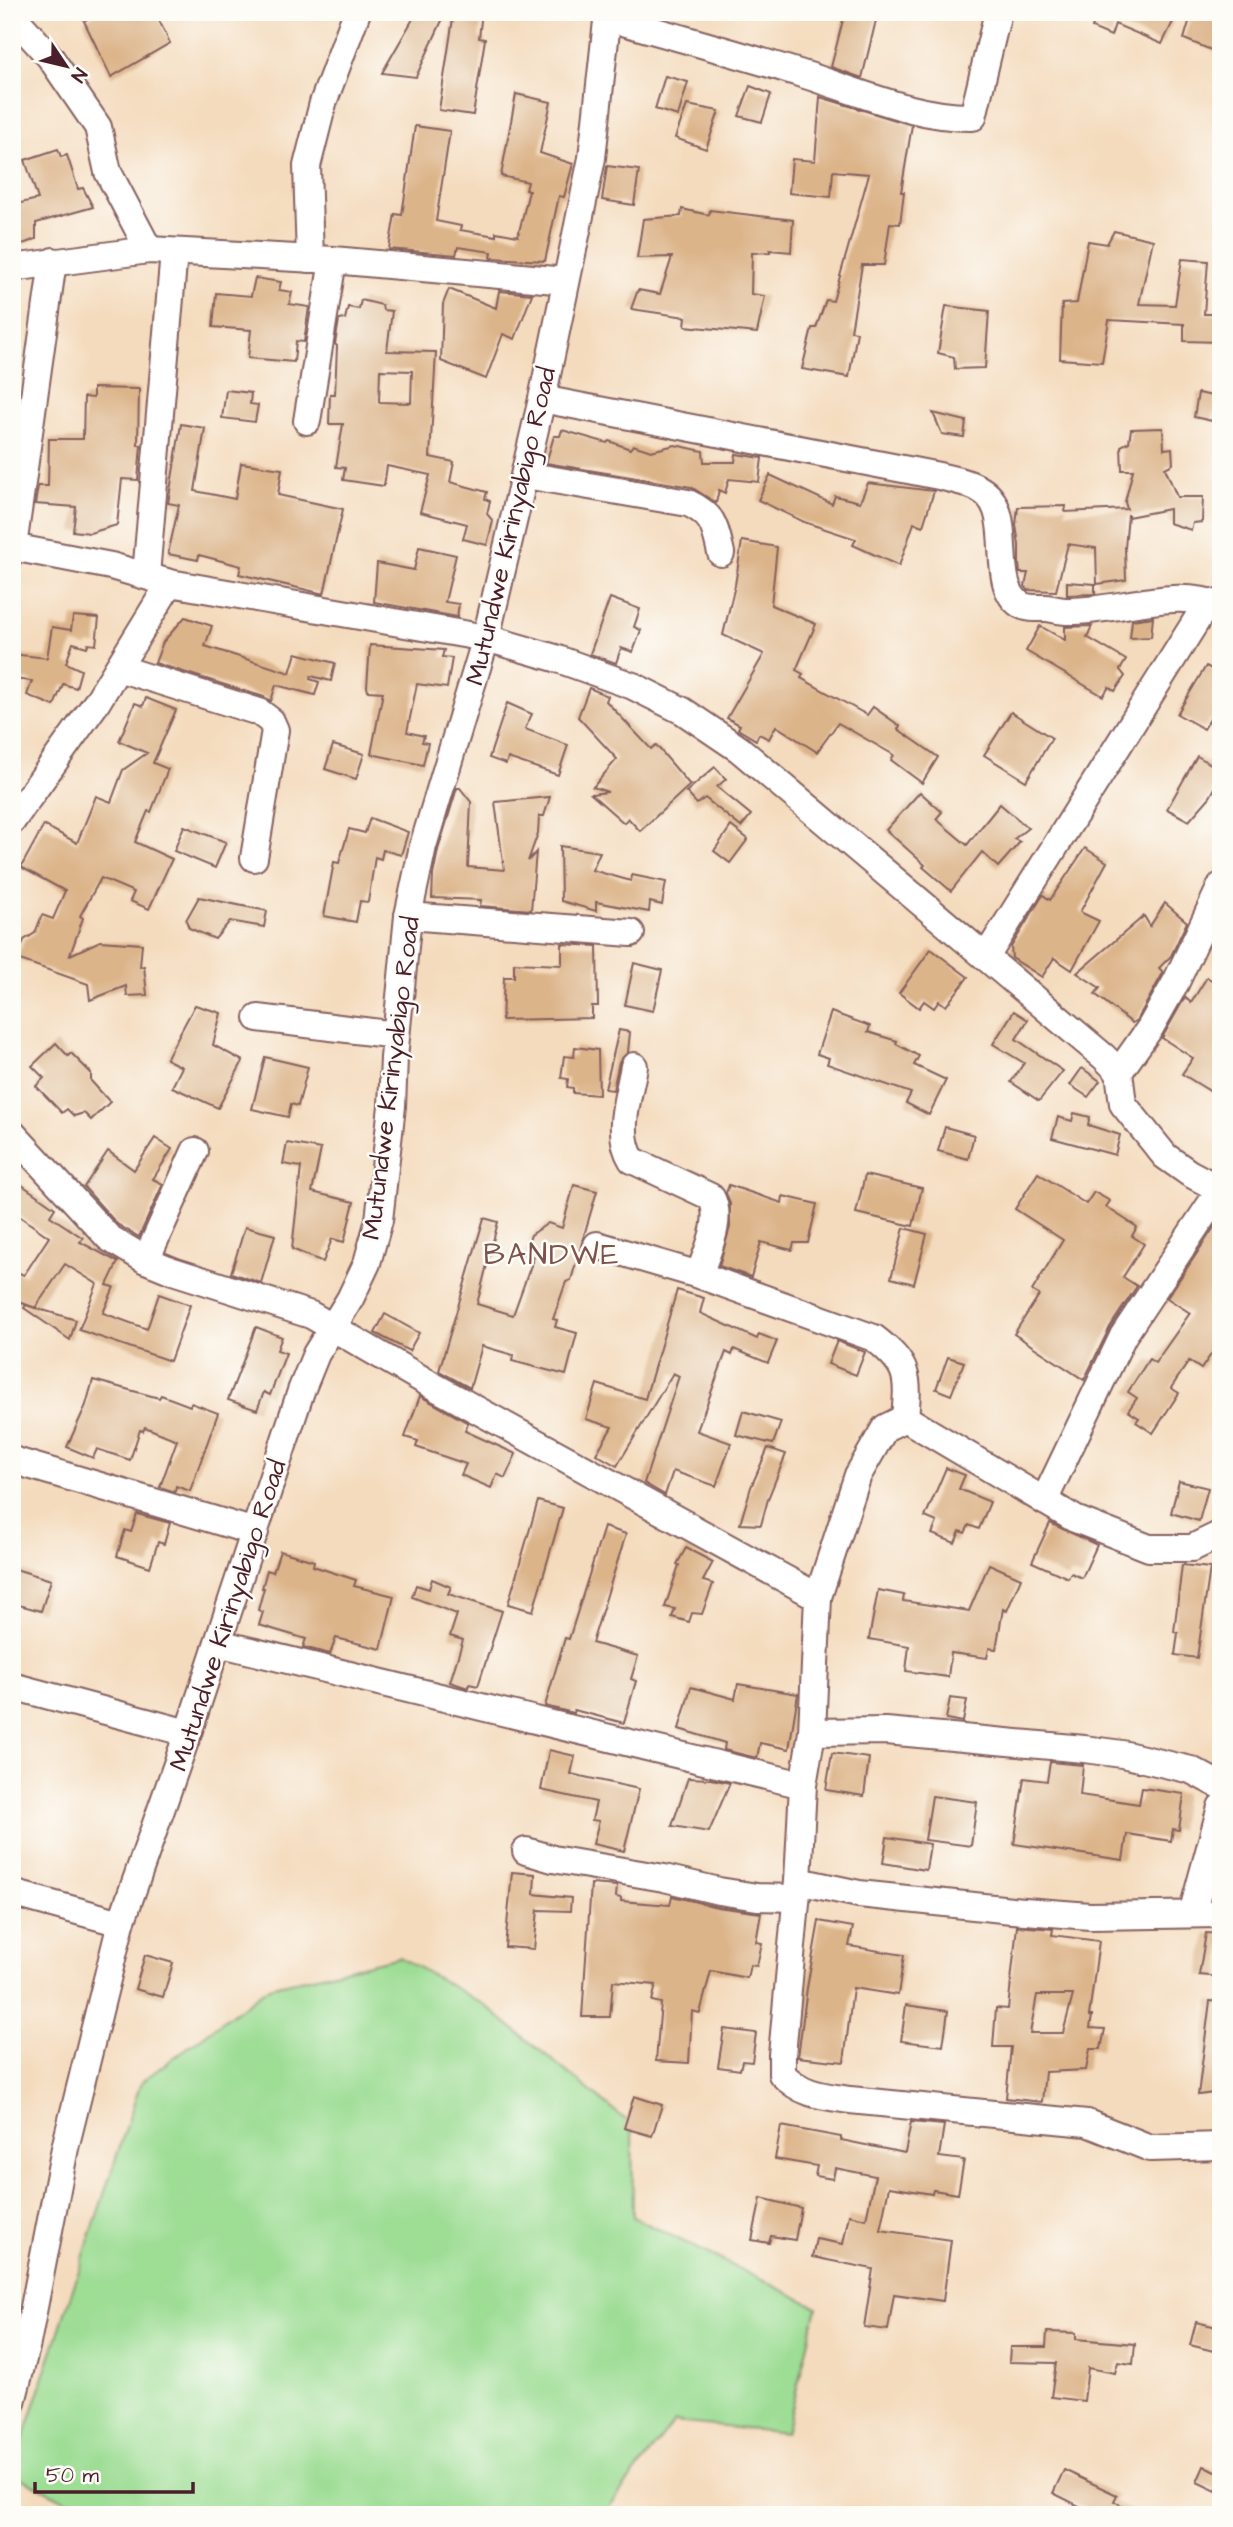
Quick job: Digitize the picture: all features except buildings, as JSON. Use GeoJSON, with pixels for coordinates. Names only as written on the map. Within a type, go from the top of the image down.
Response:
{"type":"FeatureCollection","features":[{"type":"Feature","properties":{"kind":"street"},"geometry":{"type":"LineString","coordinates":[[307,421],[321,259],[307,166],[323,103],[357,12]]}},
{"type":"Feature","properties":{"kind":"street"},"geometry":{"type":"LineString","coordinates":[[609,15],[926,113],[973,117],[998,12]]}},
{"type":"Feature","properties":{"kind":"street"},"geometry":{"type":"LineString","coordinates":[[12,15],[50,57],[98,127],[108,172],[161,251],[158,579],[118,668],[59,757],[12,821]]}},
{"type":"Feature","properties":{"kind":"street","name":"Mutundwe Kirinyabigo Road"},"geometry":{"type":"LineString","coordinates":[[12,2402],[27,2343],[65,2148],[121,1923],[188,1733],[301,1391],[316,1354],[350,1299],[367,1263],[379,1220],[392,1106],[408,916],[423,846],[486,638],[542,399],[592,158],[609,15]]}},
{"type":"Feature","properties":{"kind":"street"},"geometry":{"type":"LineString","coordinates":[[12,268],[53,261],[161,251],[321,259],[566,281]]}},
{"type":"Feature","properties":{"kind":"street"},"geometry":{"type":"LineString","coordinates":[[53,261],[12,547],[111,566],[158,579],[486,638],[555,658],[634,686],[683,711],[739,749],[1119,1072],[1124,1104],[1166,1156],[1189,1173],[1221,1190],[1123,1336],[1044,1501]]}},
{"type":"Feature","properties":{"kind":"street"},"geometry":{"type":"LineString","coordinates":[[542,399],[971,484],[986,493],[995,505],[1000,524],[1006,578],[1017,602],[1025,607],[1069,611],[1178,599],[1214,604],[986,957]]}},
{"type":"Feature","properties":{"kind":"street"},"geometry":{"type":"LineString","coordinates":[[525,475],[688,503],[701,509],[715,524],[721,554]]}},
{"type":"Feature","properties":{"kind":"street"},"geometry":{"type":"LineString","coordinates":[[118,668],[259,712],[271,721],[275,730],[254,858]]}},
{"type":"Feature","properties":{"kind":"street"},"geometry":{"type":"LineString","coordinates":[[1119,1072],[1150,1028],[1176,982],[1221,886]]}},
{"type":"Feature","properties":{"kind":"street"},"geometry":{"type":"LineString","coordinates":[[408,916],[631,933]]}},
{"type":"Feature","properties":{"kind":"street"},"geometry":{"type":"LineString","coordinates":[[258,1018],[396,1035]]}},
{"type":"Feature","properties":{"kind":"street"},"geometry":{"type":"LineString","coordinates":[[634,1066],[623,1134],[625,1148],[632,1160],[711,1198],[716,1207],[715,1223],[699,1276]]}},
{"type":"Feature","properties":{"kind":"street"},"geometry":{"type":"LineString","coordinates":[[12,1133],[109,1238],[146,1260],[312,1315],[449,1395],[818,1597]]}},
{"type":"Feature","properties":{"kind":"street"},"geometry":{"type":"LineString","coordinates":[[146,1260],[195,1151]]}},
{"type":"Feature","properties":{"kind":"street"},"geometry":{"type":"LineString","coordinates":[[597,1245],[699,1276],[874,1338],[890,1351],[902,1366],[908,1385],[905,1419]]}},
{"type":"Feature","properties":{"kind":"street"},"geometry":{"type":"LineString","coordinates":[[905,1419],[1075,1519],[1149,1548],[1192,1548],[1221,1534]]}},
{"type":"Feature","properties":{"kind":"street"},"geometry":{"type":"LineString","coordinates":[[905,1419],[885,1428],[858,1475],[818,1597],[812,1732],[803,1785],[782,2074],[793,2086],[815,2094],[850,2100],[1087,2123],[1150,2148],[1221,2146]]}},
{"type":"Feature","properties":{"kind":"street"},"geometry":{"type":"LineString","coordinates":[[12,1460],[255,1532]]}},
{"type":"Feature","properties":{"kind":"street"},"geometry":{"type":"LineString","coordinates":[[218,1643],[803,1785]]}},
{"type":"Feature","properties":{"kind":"street"},"geometry":{"type":"LineString","coordinates":[[12,1686],[188,1733]]}},
{"type":"Feature","properties":{"kind":"street"},"geometry":{"type":"LineString","coordinates":[[812,1732],[886,1731],[1084,1748],[1191,1770],[1221,1786]]}},
{"type":"Feature","properties":{"kind":"street"},"geometry":{"type":"LineString","coordinates":[[1192,1914],[1221,1807]]}},
{"type":"Feature","properties":{"kind":"street"},"geometry":{"type":"LineString","coordinates":[[526,1851],[553,1859],[757,1897],[797,1889],[1090,1916],[1221,1914]]}},
{"type":"Feature","properties":{"kind":"street"},"geometry":{"type":"LineString","coordinates":[[12,1893],[121,1923]]}},
{"type":"Feature","properties":{"kind":"green space"},"geometry":{"type":"Polygon","coordinates":[[[400,1957],[483,2004],[632,2125],[633,2217],[817,2307],[786,2433],[674,2422],[603,2515],[96,2515],[12,2474],[141,2082],[269,1987],[400,1957]]]}},
{"type":"Feature","properties":{"kind":"district","name":"BANDWE"},"geometry":{"type":"Point","coordinates":[552,1254]}}]}
